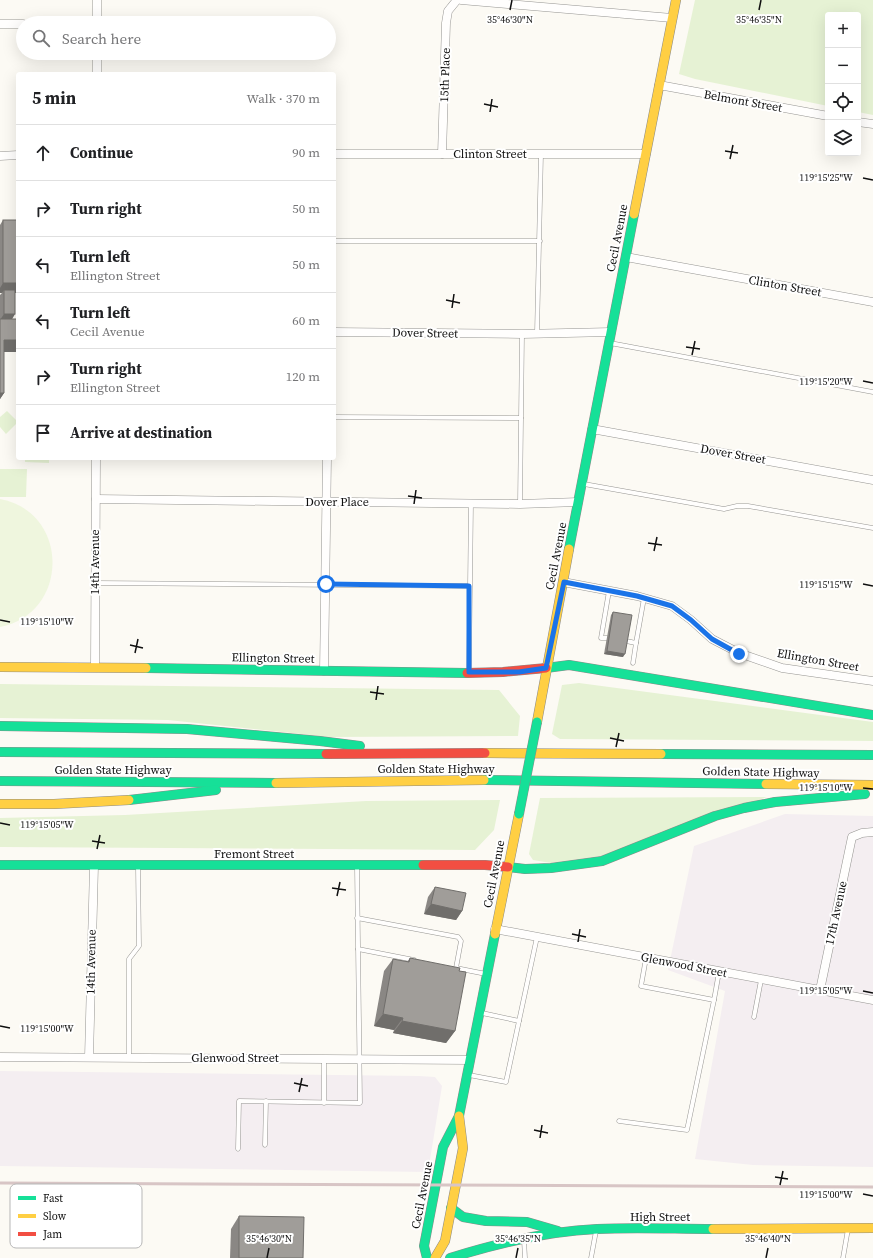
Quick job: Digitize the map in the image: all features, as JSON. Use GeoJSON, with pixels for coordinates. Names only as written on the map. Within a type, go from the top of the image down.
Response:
{"type":"FeatureCollection","features":[{"type":"Feature","properties":{"kind":"main road","name":"Cecil Avenue"},"geometry":{"type":"LineString","coordinates":[[427,1258],[424,1246],[443,1147],[459,1116],[537,722],[592,429],[676,0]]}},
{"type":"Feature","properties":{"kind":"main road","name":"Ellington Street"},"geometry":{"type":"LineString","coordinates":[[0,667],[519,672],[570,665],[873,714]]}},
{"type":"Feature","properties":{"kind":"main road"},"geometry":{"type":"LineString","coordinates":[[0,726],[187,729],[320,741],[413,754]]}},
{"type":"Feature","properties":{"kind":"main road","name":"Golden State Highway"},"geometry":{"type":"LineString","coordinates":[[0,752],[497,753],[873,756]]}},
{"type":"Feature","properties":{"kind":"main road","name":"Golden State Highway"},"geometry":{"type":"LineString","coordinates":[[0,781],[262,783],[509,780],[873,785]]}},
{"type":"Feature","properties":{"kind":"main road"},"geometry":{"type":"LineString","coordinates":[[0,804],[45,804],[179,795],[262,783]]}},
{"type":"Feature","properties":{"kind":"main road","name":"Fremont Street"},"geometry":{"type":"LineString","coordinates":[[0,865],[485,865],[525,869],[577,866],[602,861],[715,816],[744,808],[775,802],[873,793]]}},
{"type":"Feature","properties":{"kind":"main road","name":"Cecil Avenue"},"geometry":{"type":"LineString","coordinates":[[435,1258],[445,1241],[463,1148],[459,1116]]}},
{"type":"Feature","properties":{"kind":"main road"},"geometry":{"type":"LineString","coordinates":[[451,1208],[463,1218],[486,1222],[526,1222],[562,1233]]}},
{"type":"Feature","properties":{"kind":"main road"},"geometry":{"type":"LineString","coordinates":[[849,1228],[873,1234]]}},
{"type":"Feature","properties":{"kind":"main road","name":"High Street"},"geometry":{"type":"LineString","coordinates":[[450,1258],[496,1244],[524,1238],[596,1229],[873,1228]]}},
{"type":"Feature","properties":{"kind":"street"},"geometry":{"type":"LineString","coordinates":[[97,0],[97,16]]}},
{"type":"Feature","properties":{"kind":"street","name":"15th Place"},"geometry":{"type":"LineString","coordinates":[[442,154],[446,23],[448,11],[457,0]]}},
{"type":"Feature","properties":{"kind":"street"},"geometry":{"type":"LineString","coordinates":[[461,0],[672,18]]}},
{"type":"Feature","properties":{"kind":"street"},"geometry":{"type":"LineString","coordinates":[[0,24],[16,24]]}},
{"type":"Feature","properties":{"kind":"street"},"geometry":{"type":"LineString","coordinates":[[97,60],[97,72]]}},
{"type":"Feature","properties":{"kind":"street","name":"Belmont Street"},"geometry":{"type":"LineString","coordinates":[[659,85],[825,115]]}},
{"type":"Feature","properties":{"kind":"street"},"geometry":{"type":"LineString","coordinates":[[861,122],[873,124]]}},
{"type":"Feature","properties":{"kind":"street","name":"Clinton Street"},"geometry":{"type":"LineString","coordinates":[[336,154],[646,154]]}},
{"type":"Feature","properties":{"kind":"street"},"geometry":{"type":"LineString","coordinates":[[0,156],[16,155]]}},
{"type":"Feature","properties":{"kind":"street","name":"Clinton Street"},"geometry":{"type":"LineString","coordinates":[[626,257],[873,302]]}},
{"type":"Feature","properties":{"kind":"street","name":"Dover Street"},"geometry":{"type":"LineString","coordinates":[[336,332],[537,334],[611,332]]}},
{"type":"Feature","properties":{"kind":"street","name":"Dover Street"},"geometry":{"type":"LineString","coordinates":[[592,429],[873,480]]}},
{"type":"Feature","properties":{"kind":"street","name":"14th Avenue"},"geometry":{"type":"LineString","coordinates":[[95,667],[96,460]]}},
{"type":"Feature","properties":{"kind":"street"},"geometry":{"type":"LineString","coordinates":[[324,671],[327,460]]}},
{"type":"Feature","properties":{"kind":"street","name":"Dover Place"},"geometry":{"type":"LineString","coordinates":[[96,498],[520,504],[578,502]]}},
{"type":"Feature","properties":{"kind":"street","name":"Ellington Street"},"geometry":{"type":"LineString","coordinates":[[564,582],[609,590],[672,606],[691,620],[712,639],[739,654],[782,668],[873,682]]}},
{"type":"Feature","properties":{"kind":"street","name":"17th Avenue"},"geometry":{"type":"LineString","coordinates":[[820,990],[852,837],[862,833],[873,832]]}},
{"type":"Feature","properties":{"kind":"street","name":"14th Avenue"},"geometry":{"type":"LineString","coordinates":[[89,1057],[94,866]]}},
{"type":"Feature","properties":{"kind":"street","name":"Glenwood Street"},"geometry":{"type":"LineString","coordinates":[[496,929],[873,1000]]}},
{"type":"Feature","properties":{"kind":"street","name":"Glenwood Street"},"geometry":{"type":"LineString","coordinates":[[0,1057],[470,1060]]}},
{"type":"Feature","properties":{"kind":"lane"},"geometry":{"type":"LineString","coordinates":[[537,334],[542,154]]}},
{"type":"Feature","properties":{"kind":"lane"},"geometry":{"type":"LineString","coordinates":[[336,242],[540,241]]}},
{"type":"Feature","properties":{"kind":"lane"},"geometry":{"type":"LineString","coordinates":[[520,504],[522,334]]}},
{"type":"Feature","properties":{"kind":"lane"},"geometry":{"type":"LineString","coordinates":[[609,343],[873,392]]}},
{"type":"Feature","properties":{"kind":"lane"},"geometry":{"type":"LineString","coordinates":[[336,417],[521,418]]}},
{"type":"Feature","properties":{"kind":"lane"},"geometry":{"type":"LineString","coordinates":[[582,484],[724,509],[737,506],[748,506],[873,528]]}},
{"type":"Feature","properties":{"kind":"lane"},"geometry":{"type":"LineString","coordinates":[[469,672],[471,503]]}},
{"type":"Feature","properties":{"kind":"lane"},"geometry":{"type":"LineString","coordinates":[[95,583],[469,586]]}},
{"type":"Feature","properties":{"kind":"lane"},"geometry":{"type":"LineString","coordinates":[[607,638],[601,638],[609,590]]}},
{"type":"Feature","properties":{"kind":"lane"},"geometry":{"type":"LineString","coordinates":[[633,663],[644,598]]}},
{"type":"Feature","properties":{"kind":"lane"},"geometry":{"type":"LineString","coordinates":[[626,641],[636,643]]}},
{"type":"Feature","properties":{"kind":"lane"},"geometry":{"type":"LineString","coordinates":[[238,1149],[239,1100],[360,1103],[357,865]]}},
{"type":"Feature","properties":{"kind":"lane"},"geometry":{"type":"LineString","coordinates":[[130,1058],[129,959],[139,946],[138,866]]}},
{"type":"Feature","properties":{"kind":"lane"},"geometry":{"type":"LineString","coordinates":[[357,918],[458,937],[461,941],[456,968]]}},
{"type":"Feature","properties":{"kind":"lane"},"geometry":{"type":"LineString","coordinates":[[467,1074],[506,1082],[537,937]]}},
{"type":"Feature","properties":{"kind":"lane"},"geometry":{"type":"LineString","coordinates":[[358,949],[418,960]]}},
{"type":"Feature","properties":{"kind":"lane"},"geometry":{"type":"LineString","coordinates":[[646,958],[641,986],[714,1000]]}},
{"type":"Feature","properties":{"kind":"lane"},"geometry":{"type":"LineString","coordinates":[[449,966],[487,974]]}},
{"type":"Feature","properties":{"kind":"lane"},"geometry":{"type":"LineString","coordinates":[[619,1121],[687,1130],[719,972]]}},
{"type":"Feature","properties":{"kind":"lane"},"geometry":{"type":"LineString","coordinates":[[754,1017],[761,980]]}},
{"type":"Feature","properties":{"kind":"lane"},"geometry":{"type":"LineString","coordinates":[[479,1012],[519,1021]]}},
{"type":"Feature","properties":{"kind":"lane"},"geometry":{"type":"LineString","coordinates":[[324,1059],[324,1103]]}},
{"type":"Feature","properties":{"kind":"lane"},"geometry":{"type":"LineString","coordinates":[[265,1145],[266,1101]]}},
{"type":"Feature","properties":{"kind":"lane"},"geometry":{"type":"LineString","coordinates":[[843,1258],[849,1228]]}},
{"type":"Feature","properties":{"kind":"lane"},"geometry":{"type":"LineString","coordinates":[[591,1258],[596,1229]]}},
{"type":"Feature","properties":{"kind":"lane"},"geometry":{"type":"LineString","coordinates":[[524,1238],[525,1258]]}},
{"type":"Feature","properties":{"kind":"shaded area"},"geometry":{"type":"Polygon","coordinates":[[[785,814],[873,816],[873,1167],[753,1165],[695,1159],[725,991],[668,970],[694,846],[785,814]]]}},
{"type":"Feature","properties":{"kind":"shaded area"},"geometry":{"type":"Polygon","coordinates":[[[0,1071],[419,1076],[435,1077],[442,1086],[428,1172],[0,1166],[0,1071]]]}},
{"type":"Feature","properties":{"kind":"green space"},"geometry":{"type":"Polygon","coordinates":[[[695,0],[873,0],[873,115],[861,113],[861,12],[825,12],[825,105],[695,79],[679,74],[695,0]]]}},
{"type":"Feature","properties":{"kind":"green space"},"geometry":{"type":"Polygon","coordinates":[[[7,411],[16,420],[16,424],[6,434],[0,427],[0,417],[7,411]]]}},
{"type":"Feature","properties":{"kind":"green space"},"geometry":{"type":"Polygon","coordinates":[[[25,460],[49,460],[49,463],[25,462],[25,460]]]}},
{"type":"Feature","properties":{"kind":"green space"},"geometry":{"type":"Polygon","coordinates":[[[0,469],[27,469],[26,497],[0,497],[0,469]]]}},
{"type":"Feature","properties":{"kind":"green space"},"geometry":{"type":"Polygon","coordinates":[[[0,499],[23,508],[39,523],[49,542],[52,563],[49,584],[39,603],[23,618],[0,627],[0,499]]]}},
{"type":"Feature","properties":{"kind":"green space"},"geometry":{"type":"Polygon","coordinates":[[[579,683],[873,722],[873,741],[560,739],[552,734],[562,685],[579,683]]]}},
{"type":"Feature","properties":{"kind":"green space"},"geometry":{"type":"Polygon","coordinates":[[[0,684],[499,690],[520,716],[518,736],[329,737],[168,720],[0,718],[0,684]]]}},
{"type":"Feature","properties":{"kind":"green space"},"geometry":{"type":"Polygon","coordinates":[[[767,797],[601,856],[551,863],[533,860],[529,854],[540,798],[767,797]]]}},
{"type":"Feature","properties":{"kind":"green space"},"geometry":{"type":"Polygon","coordinates":[[[500,800],[494,830],[475,850],[0,847],[0,818],[125,815],[366,801],[500,800]]]}},
{"type":"Feature","properties":{"kind":"building"},"geometry":{"type":"Polygon","coordinates":[[[3,220],[16,220],[16,283],[3,283],[3,220]]]}},
{"type":"Feature","properties":{"kind":"building"},"geometry":{"type":"Polygon","coordinates":[[[4,290],[15,290],[15,314],[4,314],[4,290]]]}},
{"type":"Feature","properties":{"kind":"building"},"geometry":{"type":"Polygon","coordinates":[[[0,319],[16,319],[16,340],[4,340],[4,393],[0,393],[0,319]]]}},
{"type":"Feature","properties":{"kind":"building"},"geometry":{"type":"Polygon","coordinates":[[[613,612],[632,615],[625,654],[607,651],[613,612]]]}},
{"type":"Feature","properties":{"kind":"building"},"geometry":{"type":"Polygon","coordinates":[[[435,887],[466,893],[462,911],[431,904],[435,887]]]}},
{"type":"Feature","properties":{"kind":"building"},"geometry":{"type":"Polygon","coordinates":[[[410,958],[460,968],[459,971],[466,972],[455,1031],[402,1021],[403,1018],[383,1014],[393,959],[409,962],[410,958]]]}},
{"type":"Feature","properties":{"kind":"building"},"geometry":{"type":"Polygon","coordinates":[[[239,1216],[304,1217],[303,1258],[239,1258],[239,1216]]]}},
{"type":"Feature","properties":{"kind":"railway"},"geometry":{"type":"LineString","coordinates":[[0,1183],[873,1187]]}},
{"type":"Feature","properties":{"kind":"traffic: fast"},"geometry":{"type":"LineString","coordinates":[[569,549],[634,214]]}},
{"type":"Feature","properties":{"kind":"traffic: fast"},"geometry":{"type":"LineString","coordinates":[[546,668],[569,665],[873,715]]}},
{"type":"Feature","properties":{"kind":"traffic: fast"},"geometry":{"type":"LineString","coordinates":[[146,668],[467,673]]}},
{"type":"Feature","properties":{"kind":"traffic: fast"},"geometry":{"type":"LineString","coordinates":[[519,814],[537,722]]}},
{"type":"Feature","properties":{"kind":"traffic: fast"},"geometry":{"type":"LineString","coordinates":[[0,726],[187,729],[360,746]]}},
{"type":"Feature","properties":{"kind":"traffic: fast"},"geometry":{"type":"LineString","coordinates":[[0,752],[326,754]]}},
{"type":"Feature","properties":{"kind":"traffic: fast"},"geometry":{"type":"LineString","coordinates":[[661,754],[873,755]]}},
{"type":"Feature","properties":{"kind":"traffic: fast"},"geometry":{"type":"LineString","coordinates":[[484,780],[766,784]]}},
{"type":"Feature","properties":{"kind":"traffic: fast"},"geometry":{"type":"LineString","coordinates":[[0,781],[276,783]]}},
{"type":"Feature","properties":{"kind":"traffic: fast"},"geometry":{"type":"LineString","coordinates":[[129,800],[216,790]]}},
{"type":"Feature","properties":{"kind":"traffic: fast"},"geometry":{"type":"LineString","coordinates":[[508,867],[525,869],[551,868],[602,861],[715,816],[744,808],[775,802],[865,794]]}},
{"type":"Feature","properties":{"kind":"traffic: fast"},"geometry":{"type":"LineString","coordinates":[[0,865],[423,865]]}},
{"type":"Feature","properties":{"kind":"traffic: fast"},"geometry":{"type":"LineString","coordinates":[[427,1258],[424,1246],[443,1147],[459,1116],[495,934]]}},
{"type":"Feature","properties":{"kind":"traffic: fast"},"geometry":{"type":"LineString","coordinates":[[451,1208],[463,1217],[486,1221],[527,1222],[558,1231]]}},
{"type":"Feature","properties":{"kind":"traffic: fast"},"geometry":{"type":"LineString","coordinates":[[450,1258],[486,1247],[541,1235],[578,1230],[626,1228],[713,1229]]}},
{"type":"Feature","properties":{"kind":"traffic: slow"},"geometry":{"type":"LineString","coordinates":[[634,214],[676,0]]}},
{"type":"Feature","properties":{"kind":"traffic: slow"},"geometry":{"type":"LineString","coordinates":[[537,722],[569,549]]}},
{"type":"Feature","properties":{"kind":"traffic: slow"},"geometry":{"type":"LineString","coordinates":[[0,667],[146,668]]}},
{"type":"Feature","properties":{"kind":"traffic: slow"},"geometry":{"type":"LineString","coordinates":[[485,753],[661,754]]}},
{"type":"Feature","properties":{"kind":"traffic: slow"},"geometry":{"type":"LineString","coordinates":[[276,783],[484,780]]}},
{"type":"Feature","properties":{"kind":"traffic: slow"},"geometry":{"type":"LineString","coordinates":[[766,784],[873,785]]}},
{"type":"Feature","properties":{"kind":"traffic: slow"},"geometry":{"type":"LineString","coordinates":[[0,804],[54,804],[129,800]]}},
{"type":"Feature","properties":{"kind":"traffic: slow"},"geometry":{"type":"LineString","coordinates":[[495,934],[519,814]]}},
{"type":"Feature","properties":{"kind":"traffic: slow"},"geometry":{"type":"LineString","coordinates":[[435,1258],[445,1241],[463,1148],[459,1116]]}},
{"type":"Feature","properties":{"kind":"traffic: slow"},"geometry":{"type":"LineString","coordinates":[[713,1229],[873,1228]]}},
{"type":"Feature","properties":{"kind":"traffic: jam"},"geometry":{"type":"LineString","coordinates":[[467,673],[503,672],[546,668]]}},
{"type":"Feature","properties":{"kind":"traffic: jam"},"geometry":{"type":"LineString","coordinates":[[326,754],[485,753]]}},
{"type":"Feature","properties":{"kind":"traffic: jam"},"geometry":{"type":"LineString","coordinates":[[423,865],[485,865],[508,867]]}},
{"type":"Feature","properties":{"kind":"route"},"geometry":{"type":"LineString","coordinates":[[326,584],[469,586],[469,672],[519,672],[546,668],[564,582],[637,596],[672,606],[691,620],[712,639],[739,654]]}}]}
